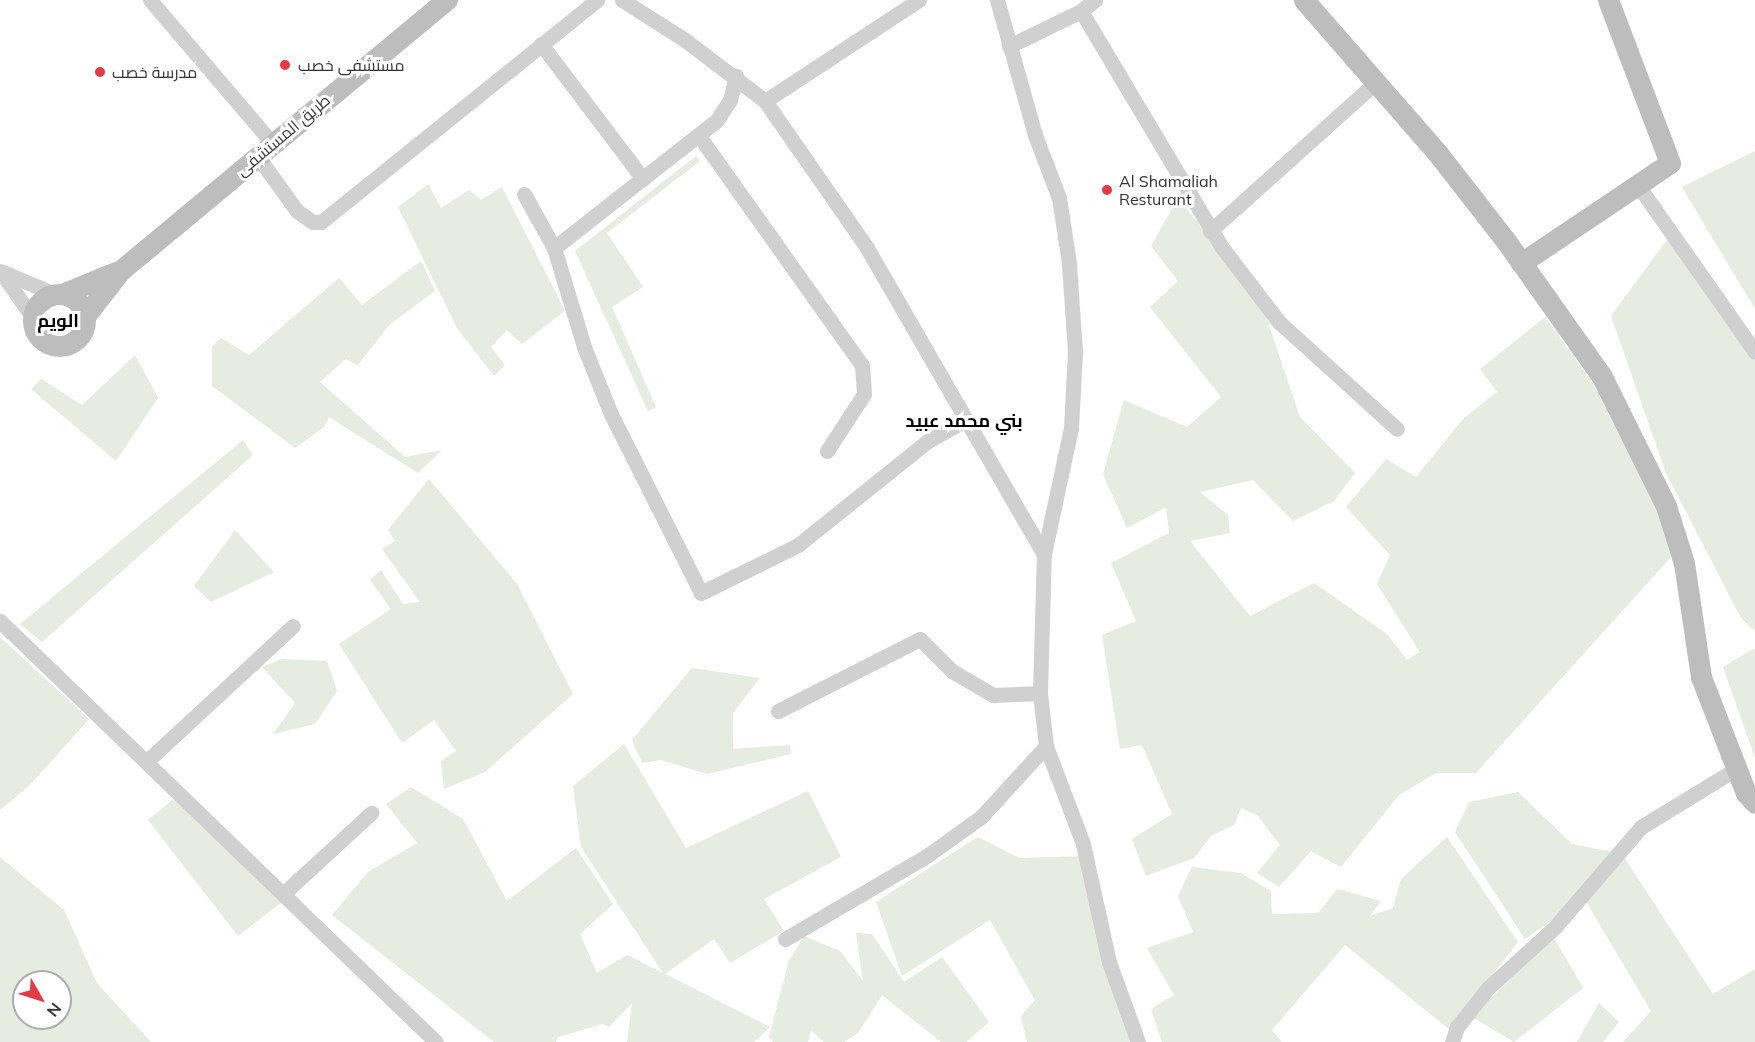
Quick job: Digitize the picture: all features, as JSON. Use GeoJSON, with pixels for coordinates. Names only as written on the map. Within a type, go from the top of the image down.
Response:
{"type":"FeatureCollection","features":[{"type":"Feature","properties":{"kind":"street"},"geometry":{"type":"LineString","coordinates":[[150,0],[265,150],[297,211],[313,222],[321,222],[597,0]]}},
{"type":"Feature","properties":{"kind":"street","name":"طريق المستشفى"},"geometry":{"type":"LineString","coordinates":[[85,316],[120,271],[447,0]]}},
{"type":"Feature","properties":{"kind":"street"},"geometry":{"type":"LineString","coordinates":[[622,0],[736,76],[765,101],[867,248],[964,421],[1044,554]]}},
{"type":"Feature","properties":{"kind":"street"},"geometry":{"type":"LineString","coordinates":[[765,101],[919,0]]}},
{"type":"Feature","properties":{"kind":"street"},"geometry":{"type":"LineString","coordinates":[[997,0],[1035,135],[1059,198],[1069,263],[1075,352],[1071,428],[1044,554],[1040,693],[1046,746],[1083,844],[1109,963],[1138,1042]]}},
{"type":"Feature","properties":{"kind":"street"},"geometry":{"type":"LineString","coordinates":[[1009,46],[1081,11],[1095,0]]}},
{"type":"Feature","properties":{"kind":"street"},"geometry":{"type":"LineString","coordinates":[[1304,0],[1439,155],[1521,263],[1600,375],[1666,506],[1684,563],[1701,677],[1746,794],[1755,803]]}},
{"type":"Feature","properties":{"kind":"street"},"geometry":{"type":"LineString","coordinates":[[1521,263],[1670,163],[1608,0]]}},
{"type":"Feature","properties":{"kind":"street"},"geometry":{"type":"LineString","coordinates":[[1081,11],[1210,231],[1279,322],[1397,429]]}},
{"type":"Feature","properties":{"kind":"street"},"geometry":{"type":"LineString","coordinates":[[541,44],[643,179]]}},
{"type":"Feature","properties":{"kind":"street"},"geometry":{"type":"LineString","coordinates":[[554,248],[699,136],[724,110],[736,76]]}},
{"type":"Feature","properties":{"kind":"street"},"geometry":{"type":"LineString","coordinates":[[1210,231],[1377,82]]}},
{"type":"Feature","properties":{"kind":"street"},"geometry":{"type":"LineString","coordinates":[[699,136],[862,366],[864,394],[827,451]]}},
{"type":"Feature","properties":{"kind":"street"},"geometry":{"type":"LineString","coordinates":[[1637,184],[1755,352]]}},
{"type":"Feature","properties":{"kind":"street"},"geometry":{"type":"LineString","coordinates":[[524,194],[554,248],[584,346],[611,414],[701,593],[798,545],[928,441],[964,421]]}},
{"type":"Feature","properties":{"kind":"street","name":"طريق المستشفى"},"geometry":{"type":"LineString","coordinates":[[59,294],[120,271]]}},
{"type":"Feature","properties":{"kind":"street"},"geometry":{"type":"LineString","coordinates":[[1,272],[76,300],[85,316],[81,335],[65,346],[55,346],[39,336],[33,318],[1,272]]}},
{"type":"Feature","properties":{"kind":"street"},"geometry":{"type":"LineString","coordinates":[[33,318],[41,301],[59,294]]}},
{"type":"Feature","properties":{"kind":"street"},"geometry":{"type":"LineString","coordinates":[[0,621],[436,1042]]}},
{"type":"Feature","properties":{"kind":"street"},"geometry":{"type":"LineString","coordinates":[[146,762],[293,626]]}},
{"type":"Feature","properties":{"kind":"street"},"geometry":{"type":"LineString","coordinates":[[778,711],[920,639],[952,671],[993,695],[1040,693]]}},
{"type":"Feature","properties":{"kind":"street"},"geometry":{"type":"LineString","coordinates":[[785,939],[928,855],[981,817],[1046,746]]}},
{"type":"Feature","properties":{"kind":"street"},"geometry":{"type":"LineString","coordinates":[[1452,1042],[1457,1027],[1488,988],[1555,927],[1641,827],[1736,769]]}},
{"type":"Feature","properties":{"kind":"street"},"geometry":{"type":"LineString","coordinates":[[283,894],[371,813]]}},
{"type":"Feature","properties":{"kind":"shaded area"},"geometry":{"type":"Polygon","coordinates":[[[1755,151],[1755,309],[1682,187],[1755,151]]]}},
{"type":"Feature","properties":{"kind":"shaded area"},"geometry":{"type":"Polygon","coordinates":[[[696,156],[700,161],[607,233],[643,287],[612,307],[656,407],[648,411],[575,251],[696,156]]]}},
{"type":"Feature","properties":{"kind":"shaded area"},"geometry":{"type":"Polygon","coordinates":[[[428,184],[441,208],[469,190],[481,200],[502,187],[565,311],[522,344],[507,330],[491,347],[505,365],[494,376],[457,328],[398,207],[428,184]]]}},
{"type":"Feature","properties":{"kind":"shaded area"},"geometry":{"type":"Polygon","coordinates":[[[1178,198],[1261,302],[1300,417],[1355,473],[1334,501],[1293,521],[1253,480],[1200,492],[1228,515],[1230,533],[1190,541],[1250,616],[1314,583],[1387,634],[1407,660],[1420,652],[1377,584],[1390,555],[1346,507],[1386,459],[1416,477],[1463,419],[1497,392],[1480,369],[1545,317],[1593,384],[1656,508],[1671,557],[1476,773],[1436,773],[1399,795],[1341,867],[1311,851],[1279,887],[1257,873],[1280,845],[1258,816],[1241,808],[1234,825],[1211,836],[1194,858],[1146,876],[1132,839],[1172,814],[1142,745],[1120,749],[1102,635],[1136,621],[1111,563],[1169,533],[1166,507],[1127,528],[1103,474],[1124,400],[1187,427],[1221,397],[1150,307],[1178,281],[1151,246],[1178,198]]]}},
{"type":"Feature","properties":{"kind":"shaded area"},"geometry":{"type":"Polygon","coordinates":[[[1669,237],[1755,356],[1755,631],[1741,618],[1666,473],[1611,316],[1669,237]]]}},
{"type":"Feature","properties":{"kind":"shaded area"},"geometry":{"type":"Polygon","coordinates":[[[421,261],[435,291],[389,325],[358,365],[346,359],[320,382],[405,457],[442,450],[418,473],[329,417],[324,427],[295,448],[212,386],[212,346],[221,338],[249,355],[339,278],[362,305],[421,261]]]}},
{"type":"Feature","properties":{"kind":"shaded area"},"geometry":{"type":"Polygon","coordinates":[[[135,355],[158,398],[116,461],[31,389],[41,379],[82,405],[135,355]]]}},
{"type":"Feature","properties":{"kind":"shaded area"},"geometry":{"type":"Polygon","coordinates":[[[243,440],[253,455],[42,642],[20,624],[243,440]]]}},
{"type":"Feature","properties":{"kind":"shaded area"},"geometry":{"type":"Polygon","coordinates":[[[429,479],[517,584],[573,694],[485,772],[444,789],[441,761],[456,751],[434,720],[402,743],[339,644],[391,609],[370,580],[381,570],[403,604],[420,602],[382,549],[395,541],[388,530],[429,479]]]}},
{"type":"Feature","properties":{"kind":"shaded area"},"geometry":{"type":"Polygon","coordinates":[[[235,530],[274,572],[211,602],[194,586],[235,530]]]}},
{"type":"Feature","properties":{"kind":"shaded area"},"geometry":{"type":"Polygon","coordinates":[[[0,637],[89,719],[30,785],[0,810],[0,637]]]}},
{"type":"Feature","properties":{"kind":"shaded area"},"geometry":{"type":"Polygon","coordinates":[[[1755,648],[1755,758],[1723,667],[1755,648]]]}},
{"type":"Feature","properties":{"kind":"shaded area"},"geometry":{"type":"Polygon","coordinates":[[[282,659],[327,661],[337,691],[315,724],[273,734],[295,703],[262,667],[282,659]]]}},
{"type":"Feature","properties":{"kind":"shaded area"},"geometry":{"type":"Polygon","coordinates":[[[692,668],[760,678],[733,713],[733,749],[790,745],[791,754],[707,774],[661,760],[642,763],[632,740],[692,668]]]}},
{"type":"Feature","properties":{"kind":"shaded area"},"geometry":{"type":"Polygon","coordinates":[[[624,744],[686,848],[808,791],[841,857],[764,899],[784,931],[730,963],[714,939],[665,974],[770,1027],[754,1042],[627,1042],[632,1003],[609,1027],[603,1024],[558,1037],[556,1042],[494,1042],[332,915],[368,872],[417,843],[386,804],[411,787],[463,819],[507,901],[576,848],[613,904],[580,934],[597,973],[627,955],[663,973],[581,847],[573,786],[624,744]]]}},
{"type":"Feature","properties":{"kind":"shaded area"},"geometry":{"type":"Polygon","coordinates":[[[1518,792],[1572,844],[1622,854],[1713,994],[1755,969],[1755,1042],[1623,1042],[1651,1011],[1584,898],[1525,939],[1455,832],[1469,802],[1518,792]]]}},
{"type":"Feature","properties":{"kind":"shaded area"},"geometry":{"type":"Polygon","coordinates":[[[176,797],[283,901],[238,936],[148,820],[176,797]]]}},
{"type":"Feature","properties":{"kind":"shaded area"},"geometry":{"type":"Polygon","coordinates":[[[978,837],[1019,858],[1083,856],[1138,1042],[1027,1042],[1021,1016],[1035,1000],[990,920],[902,976],[876,902],[978,837]]]}},
{"type":"Feature","properties":{"kind":"shaded area"},"geometry":{"type":"Polygon","coordinates":[[[1447,837],[1518,942],[1450,1030],[1345,945],[1272,1030],[1282,1042],[1162,1042],[1151,1009],[1174,995],[1147,948],[1193,932],[1178,896],[1192,867],[1241,873],[1271,891],[1272,914],[1318,913],[1337,889],[1381,901],[1370,916],[1393,908],[1401,879],[1447,837]]]}},
{"type":"Feature","properties":{"kind":"shaded area"},"geometry":{"type":"Polygon","coordinates":[[[0,857],[64,910],[97,983],[151,1042],[0,1042],[0,857]]]}},
{"type":"Feature","properties":{"kind":"shaded area"},"geometry":{"type":"Polygon","coordinates":[[[856,933],[872,934],[904,982],[942,957],[989,1022],[966,1042],[941,1042],[882,995],[858,1033],[844,1042],[824,1042],[811,1030],[808,1042],[773,1042],[769,1037],[789,961],[804,936],[840,951],[863,981],[856,933]]]}},
{"type":"Feature","properties":{"kind":"shaded area"},"geometry":{"type":"Polygon","coordinates":[[[1553,936],[1583,988],[1514,1042],[1472,1017],[1553,936]]]}},
{"type":"Feature","properties":{"kind":"shaded area"},"geometry":{"type":"Polygon","coordinates":[[[1599,1003],[1619,1022],[1603,1042],[1577,1042],[1599,1003]]]}},
{"type":"Feature","properties":{"kind":"place","name":"مستشفى خصب"},"geometry":{"type":"Point","coordinates":[285,65]}},
{"type":"Feature","properties":{"kind":"place","name":"مدرسة خصب"},"geometry":{"type":"Point","coordinates":[100,72]}},
{"type":"Feature","properties":{"kind":"place","name":"Al Shamaliah Resturant"},"geometry":{"type":"Point","coordinates":[1107,190]}},
{"type":"Feature","properties":{"kind":"district","name":"الويم"},"geometry":{"type":"Point","coordinates":[58,321]}},
{"type":"Feature","properties":{"kind":"district","name":"بني محمد عبيد"},"geometry":{"type":"Point","coordinates":[964,421]}}]}
